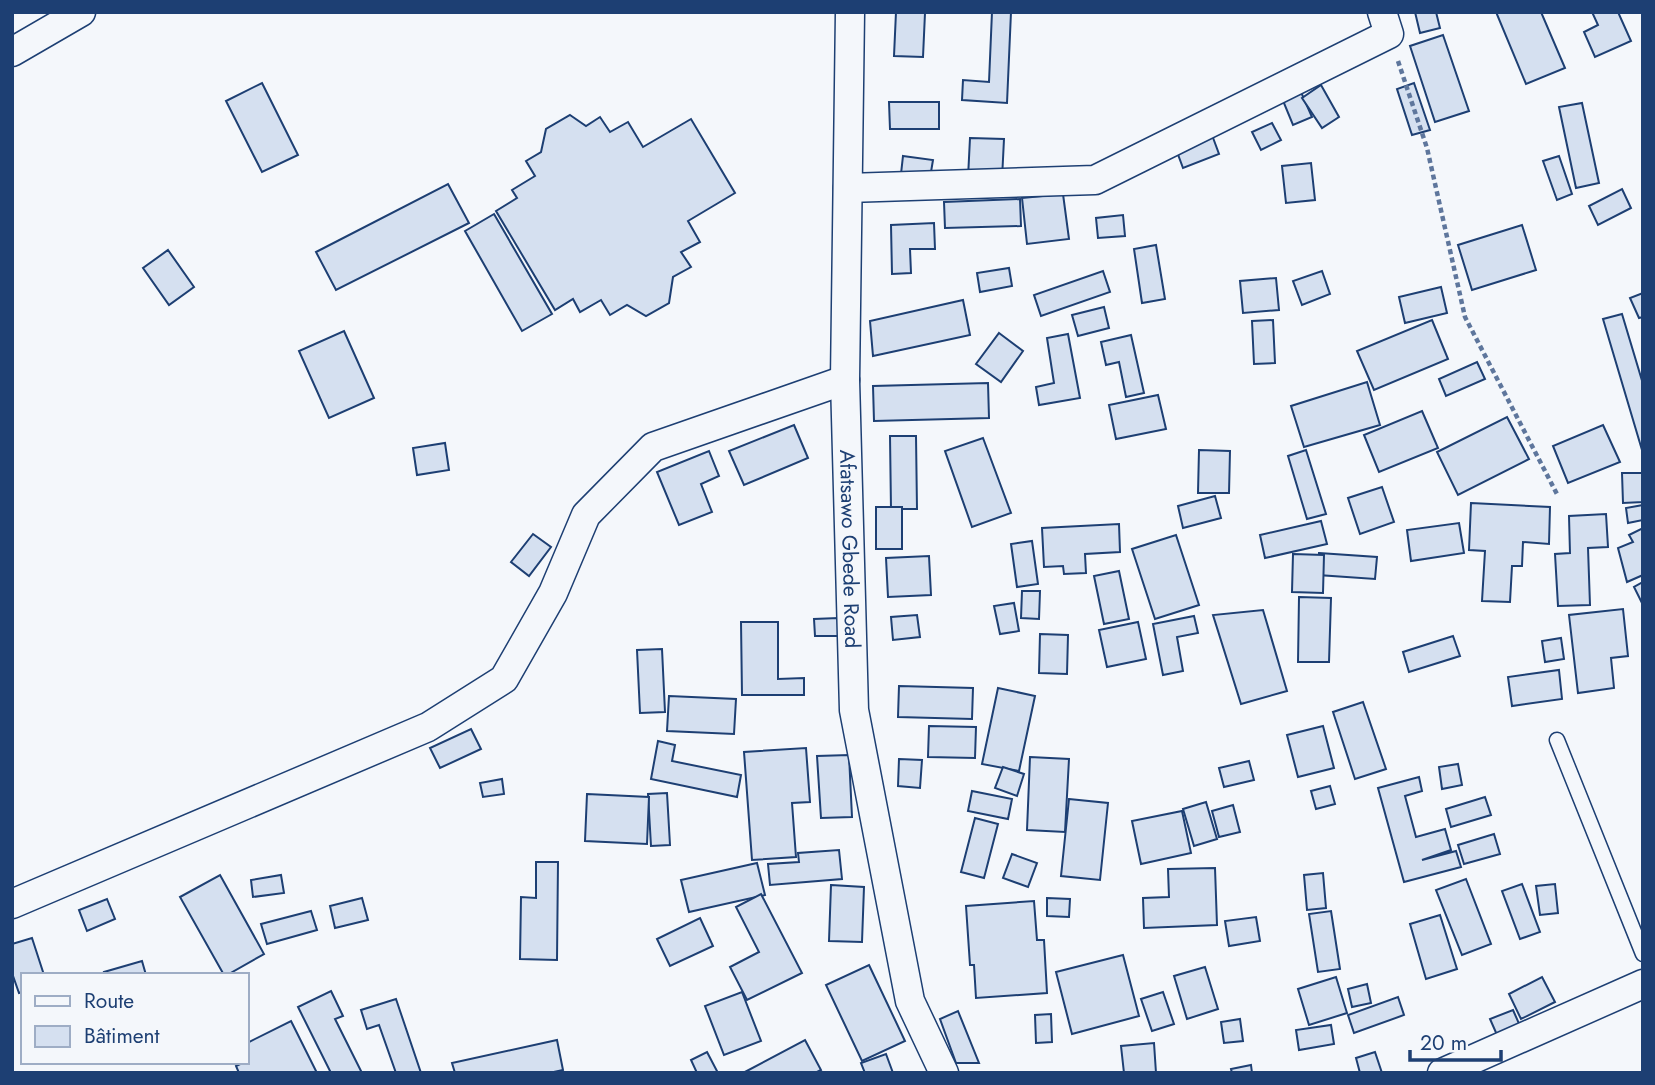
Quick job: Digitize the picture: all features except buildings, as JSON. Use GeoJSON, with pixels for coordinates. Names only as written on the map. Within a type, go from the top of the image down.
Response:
{"type":"FeatureCollection","features":[{"type":"Feature","properties":{"kind":"street"},"geometry":{"type":"LineString","coordinates":[[12,52],[81,12]]}},
{"type":"Feature","properties":{"kind":"street","name":"Afatsawo Gbede Road"},"geometry":{"type":"LineString","coordinates":[[850,12],[845,380],[854,710],[910,1001],[944,1073]]}},
{"type":"Feature","properties":{"kind":"street"},"geometry":{"type":"LineString","coordinates":[[848,188],[1095,180],[1385,23]]}},
{"type":"Feature","properties":{"kind":"street"},"geometry":{"type":"LineString","coordinates":[[12,904],[439,720],[504,679],[553,593],[586,515],[653,447],[845,380]]}},
{"type":"Feature","properties":{"kind":"street"},"geometry":{"type":"LineString","coordinates":[[1442,1073],[1643,984]]}},
{"type":"Feature","properties":{"kind":"lane"},"geometry":{"type":"LineString","coordinates":[[1557,740],[1643,954]]}},
{"type":"Feature","properties":{"kind":"path"},"geometry":{"type":"LineString","coordinates":[[1385,23],[1427,148],[1465,317],[1558,496]]}}]}
